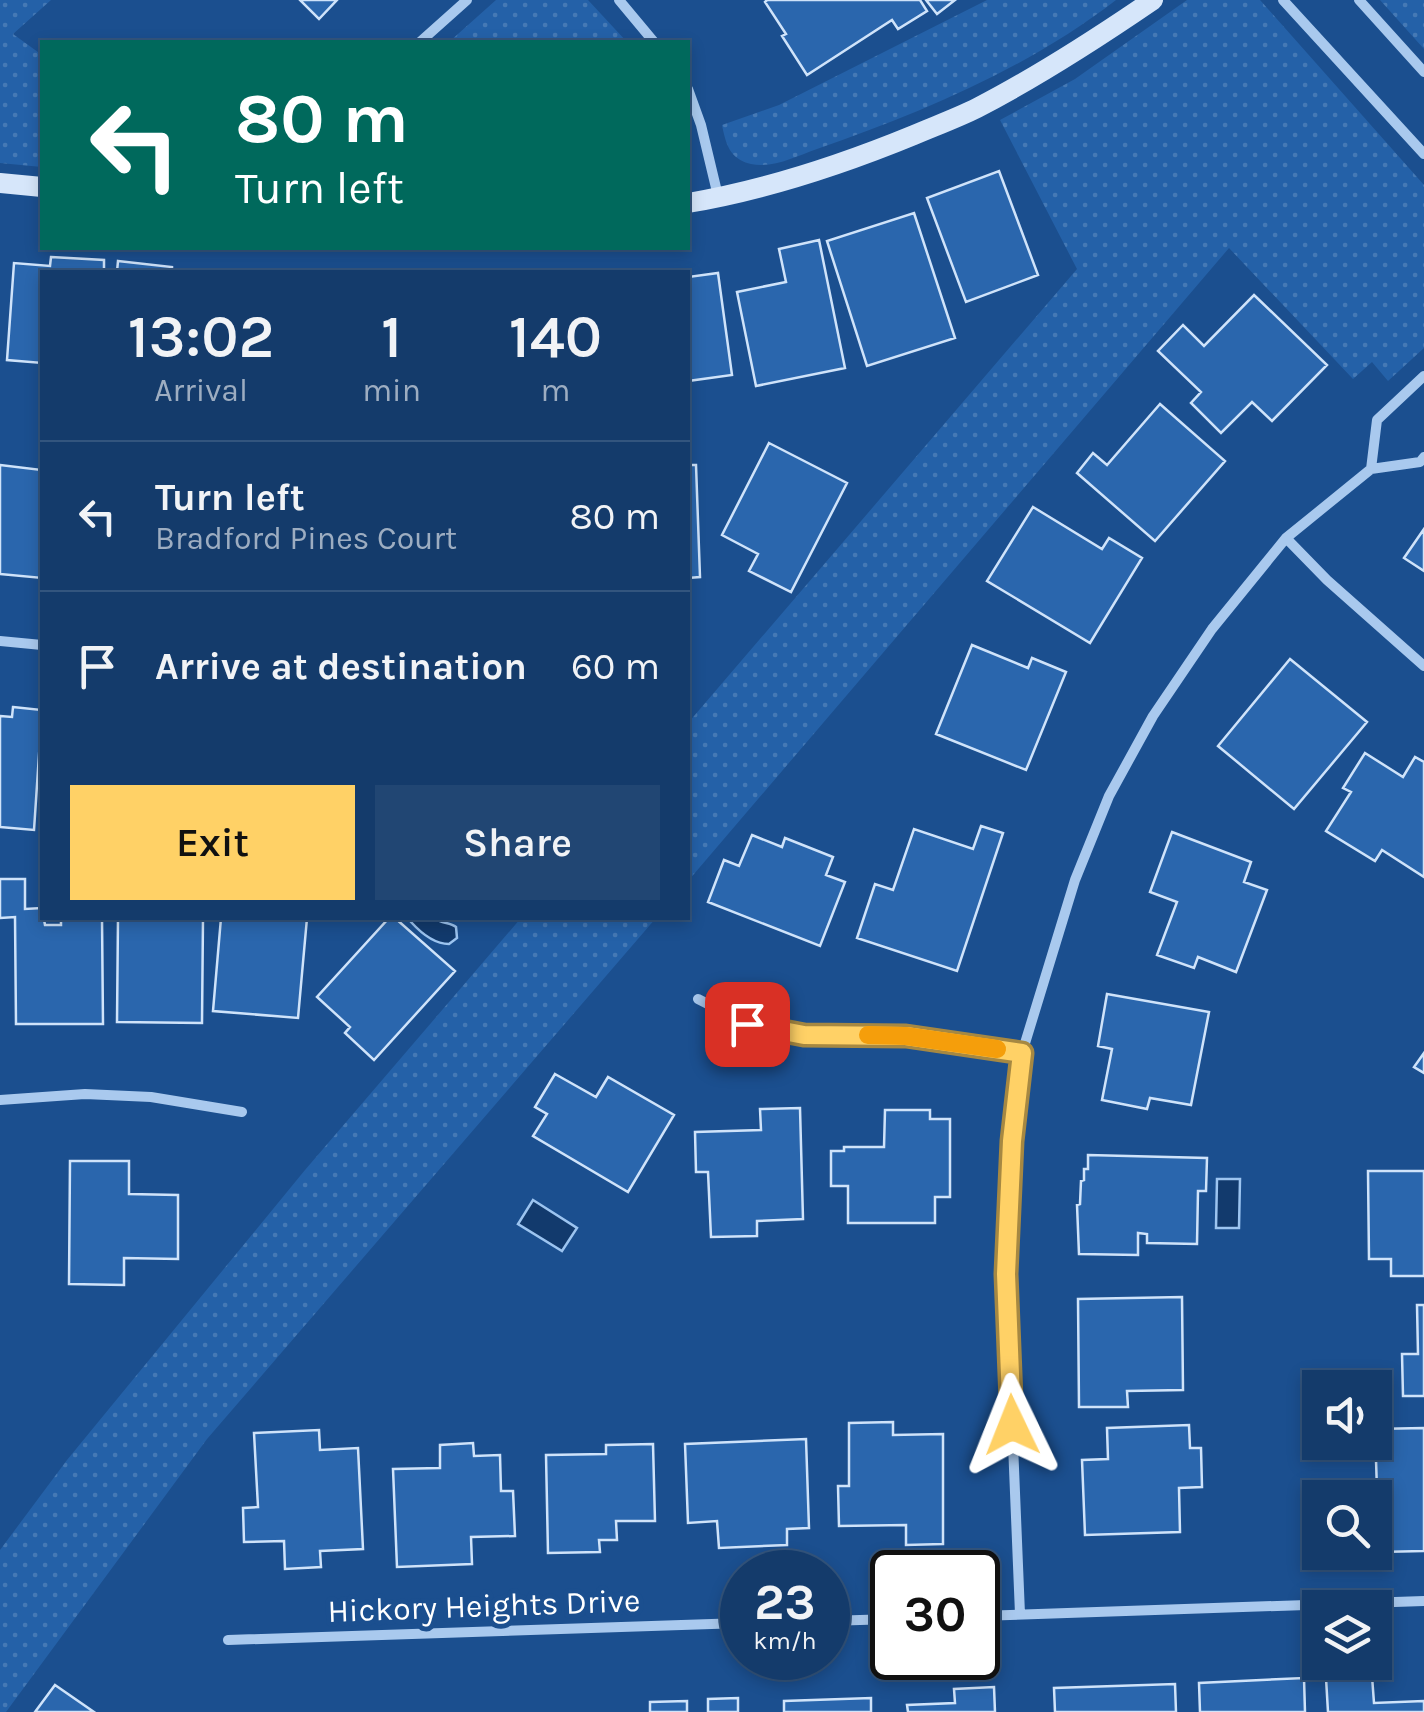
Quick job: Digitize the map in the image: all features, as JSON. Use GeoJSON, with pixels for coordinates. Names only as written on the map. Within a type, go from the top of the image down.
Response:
{"type":"FeatureCollection","features":[{"type":"Feature","properties":{"kind":"street"},"geometry":{"type":"LineString","coordinates":[[422,40],[467,0]]}},
{"type":"Feature","properties":{"kind":"street"},"geometry":{"type":"LineString","coordinates":[[619,0],[652,40]]}},
{"type":"Feature","properties":{"kind":"street"},"geometry":{"type":"LineString","coordinates":[[690,203],[804,175],[975,110],[1079,51],[1153,0]]}},
{"type":"Feature","properties":{"kind":"street"},"geometry":{"type":"LineString","coordinates":[[1283,0],[1424,154]]}},
{"type":"Feature","properties":{"kind":"street"},"geometry":{"type":"LineString","coordinates":[[1359,0],[1424,72]]}},
{"type":"Feature","properties":{"kind":"street"},"geometry":{"type":"LineString","coordinates":[[690,95],[718,198]]}},
{"type":"Feature","properties":{"kind":"street"},"geometry":{"type":"LineString","coordinates":[[0,183],[40,187]]}},
{"type":"Feature","properties":{"kind":"street"},"geometry":{"type":"LineString","coordinates":[[1372,469],[1377,420],[1424,376]]}},
{"type":"Feature","properties":{"kind":"street"},"geometry":{"type":"LineString","coordinates":[[1020,1614],[1006,1274],[1012,1141],[1022,1053],[1075,880],[1109,796],[1153,716],[1202,644],[1286,538],[1372,469],[1420,462],[1424,457]]}},
{"type":"Feature","properties":{"kind":"street"},"geometry":{"type":"LineString","coordinates":[[1286,538],[1424,666]]}},
{"type":"Feature","properties":{"kind":"street"},"geometry":{"type":"LineString","coordinates":[[0,640],[40,645]]}},
{"type":"Feature","properties":{"kind":"street"},"geometry":{"type":"LineString","coordinates":[[698,999],[747,1024],[804,1035],[906,1036],[1022,1053]]}},
{"type":"Feature","properties":{"kind":"street"},"geometry":{"type":"LineString","coordinates":[[0,1100],[85,1094],[134,1096],[242,1112]]}},
{"type":"Feature","properties":{"kind":"street"},"geometry":{"type":"LineString","coordinates":[[1000,1615],[1424,1601]]}},
{"type":"Feature","properties":{"kind":"street","name":"Hickory Heights Drive"},"geometry":{"type":"LineString","coordinates":[[228,1640],[720,1624]]}},
{"type":"Feature","properties":{"kind":"shaded area"},"geometry":{"type":"Polygon","coordinates":[[[0,0],[51,0],[13,34],[40,54],[40,167],[0,163],[0,0]]]}},
{"type":"Feature","properties":{"kind":"shaded area"},"geometry":{"type":"Polygon","coordinates":[[[496,0],[588,0],[625,40],[451,40],[496,0]]]}},
{"type":"Feature","properties":{"kind":"shaded area"},"geometry":{"type":"Polygon","coordinates":[[[987,0],[1116,0],[1010,68],[895,120],[776,163],[751,164],[738,159],[730,150],[722,125],[779,105],[987,0]]]}},
{"type":"Feature","properties":{"kind":"shaded area"},"geometry":{"type":"Polygon","coordinates":[[[1187,0],[1260,0],[1424,185],[1424,348],[1388,381],[1372,362],[1353,379],[1229,248],[690,879],[690,721],[1077,269],[1000,120],[1075,79],[1187,0]]]}},
{"type":"Feature","properties":{"kind":"shaded area"},"geometry":{"type":"Polygon","coordinates":[[[1380,0],[1424,0],[1424,49],[1380,0]]]}},
{"type":"Feature","properties":{"kind":"shaded area"},"geometry":{"type":"Polygon","coordinates":[[[438,920],[454,925],[457,938],[443,944],[423,934],[411,922],[438,920]]]}},
{"type":"Feature","properties":{"kind":"shaded area"},"geometry":{"type":"Polygon","coordinates":[[[519,920],[654,920],[207,1439],[6,1712],[0,1712],[0,1550],[67,1460],[305,1170],[519,920]]]}},
{"type":"Feature","properties":{"kind":"shaded area"},"geometry":{"type":"Polygon","coordinates":[[[1217,1179],[1240,1179],[1239,1228],[1216,1228],[1217,1179]]]}},
{"type":"Feature","properties":{"kind":"shaded area"},"geometry":{"type":"Polygon","coordinates":[[[533,1200],[577,1228],[562,1251],[518,1224],[533,1200]]]}},
{"type":"Feature","properties":{"kind":"building"},"geometry":{"type":"Polygon","coordinates":[[[300,0],[337,0],[319,19],[300,0]]]}},
{"type":"Feature","properties":{"kind":"building"},"geometry":{"type":"Polygon","coordinates":[[[767,0],[920,0],[927,11],[898,29],[892,20],[807,75],[782,36],[786,34],[767,0]]]}},
{"type":"Feature","properties":{"kind":"building"},"geometry":{"type":"Polygon","coordinates":[[[926,0],[955,0],[937,14],[926,0]]]}},
{"type":"Feature","properties":{"kind":"building"},"geometry":{"type":"Polygon","coordinates":[[[999,171],[1038,275],[966,302],[927,198],[999,171]]]}},
{"type":"Feature","properties":{"kind":"building"},"geometry":{"type":"Polygon","coordinates":[[[914,213],[955,338],[867,366],[827,241],[914,213]]]}},
{"type":"Feature","properties":{"kind":"building"},"geometry":{"type":"Polygon","coordinates":[[[819,240],[845,368],[756,386],[737,292],[786,282],[779,249],[819,240]]]}},
{"type":"Feature","properties":{"kind":"building"},"geometry":{"type":"Polygon","coordinates":[[[51,257],[104,260],[104,270],[40,270],[40,363],[7,360],[14,263],[50,266],[51,257]]]}},
{"type":"Feature","properties":{"kind":"building"},"geometry":{"type":"Polygon","coordinates":[[[118,261],[172,267],[172,270],[117,270],[118,261]]]}},
{"type":"Feature","properties":{"kind":"building"},"geometry":{"type":"Polygon","coordinates":[[[718,273],[732,375],[690,381],[690,277],[718,273]]]}},
{"type":"Feature","properties":{"kind":"building"},"geometry":{"type":"Polygon","coordinates":[[[1254,295],[1327,365],[1272,421],[1252,402],[1221,433],[1191,403],[1201,392],[1158,351],[1183,325],[1204,346],[1254,295]]]}},
{"type":"Feature","properties":{"kind":"building"},"geometry":{"type":"Polygon","coordinates":[[[1160,404],[1225,461],[1155,541],[1077,473],[1093,453],[1107,465],[1160,404]]]}},
{"type":"Feature","properties":{"kind":"building"},"geometry":{"type":"Polygon","coordinates":[[[769,443],[847,483],[791,592],[749,571],[758,554],[722,535],[769,443]]]}},
{"type":"Feature","properties":{"kind":"building"},"geometry":{"type":"Polygon","coordinates":[[[0,465],[40,470],[40,578],[0,574],[0,465]]]}},
{"type":"Feature","properties":{"kind":"building"},"geometry":{"type":"Polygon","coordinates":[[[690,465],[696,465],[700,577],[690,578],[690,465]]]}},
{"type":"Feature","properties":{"kind":"building"},"geometry":{"type":"Polygon","coordinates":[[[1033,507],[1102,549],[1109,538],[1142,558],[1090,643],[987,581],[1033,507]]]}},
{"type":"Feature","properties":{"kind":"building"},"geometry":{"type":"Polygon","coordinates":[[[1424,529],[1424,571],[1404,558],[1424,529]]]}},
{"type":"Feature","properties":{"kind":"building"},"geometry":{"type":"Polygon","coordinates":[[[972,645],[1028,668],[1032,658],[1066,672],[1026,770],[936,734],[972,645]]]}},
{"type":"Feature","properties":{"kind":"building"},"geometry":{"type":"Polygon","coordinates":[[[1290,659],[1367,722],[1294,809],[1218,746],[1290,659]]]}},
{"type":"Feature","properties":{"kind":"building"},"geometry":{"type":"Polygon","coordinates":[[[13,707],[40,710],[34,830],[0,827],[0,716],[12,717],[13,707]]]}},
{"type":"Feature","properties":{"kind":"building"},"geometry":{"type":"Polygon","coordinates":[[[1365,753],[1403,777],[1415,757],[1424,762],[1424,877],[1382,850],[1375,861],[1326,831],[1351,792],[1343,788],[1365,753]]]}},
{"type":"Feature","properties":{"kind":"building"},"geometry":{"type":"Polygon","coordinates":[[[981,826],[1003,833],[957,971],[857,938],[875,884],[893,890],[914,829],[973,849],[981,826]]]}},
{"type":"Feature","properties":{"kind":"building"},"geometry":{"type":"Polygon","coordinates":[[[1172,832],[1251,862],[1244,882],[1267,890],[1236,972],[1198,957],[1194,968],[1157,955],[1177,902],[1150,892],[1172,832]]]}},
{"type":"Feature","properties":{"kind":"building"},"geometry":{"type":"Polygon","coordinates":[[[752,835],[782,847],[785,838],[833,857],[826,875],[845,882],[820,946],[708,902],[724,860],[739,866],[752,835]]]}},
{"type":"Feature","properties":{"kind":"building"},"geometry":{"type":"Polygon","coordinates":[[[0,879],[25,879],[25,909],[40,908],[40,920],[45,925],[61,925],[61,920],[102,920],[103,1024],[16,1024],[15,917],[0,918],[0,879]]]}},
{"type":"Feature","properties":{"kind":"building"},"geometry":{"type":"Polygon","coordinates":[[[118,920],[203,920],[202,1023],[117,1022],[118,920]]]}},
{"type":"Feature","properties":{"kind":"building"},"geometry":{"type":"Polygon","coordinates":[[[221,920],[307,920],[298,1018],[213,1011],[221,920]]]}},
{"type":"Feature","properties":{"kind":"building"},"geometry":{"type":"Polygon","coordinates":[[[387,920],[397,920],[455,971],[374,1060],[345,1033],[350,1027],[317,997],[387,920]]]}},
{"type":"Feature","properties":{"kind":"building"},"geometry":{"type":"Polygon","coordinates":[[[1107,994],[1209,1012],[1191,1105],[1150,1098],[1147,1109],[1102,1100],[1112,1049],[1098,1046],[1107,994]]]}},
{"type":"Feature","properties":{"kind":"building"},"geometry":{"type":"Polygon","coordinates":[[[1424,1053],[1424,1073],[1414,1067],[1424,1053]]]}},
{"type":"Feature","properties":{"kind":"building"},"geometry":{"type":"Polygon","coordinates":[[[555,1074],[596,1097],[608,1077],[674,1115],[628,1192],[533,1136],[547,1114],[535,1107],[555,1074]]]}},
{"type":"Feature","properties":{"kind":"building"},"geometry":{"type":"Polygon","coordinates":[[[800,1108],[803,1219],[757,1221],[757,1236],[711,1237],[708,1172],[696,1172],[695,1132],[761,1130],[760,1109],[800,1108]]]}},
{"type":"Feature","properties":{"kind":"building"},"geometry":{"type":"Polygon","coordinates":[[[885,1110],[930,1110],[930,1119],[950,1119],[950,1197],[935,1197],[935,1223],[848,1223],[848,1186],[831,1186],[831,1151],[844,1151],[844,1147],[884,1147],[885,1110]]]}},
{"type":"Feature","properties":{"kind":"building"},"geometry":{"type":"Polygon","coordinates":[[[1088,1155],[1207,1158],[1206,1191],[1198,1191],[1197,1244],[1147,1243],[1147,1234],[1138,1233],[1138,1255],[1079,1254],[1077,1205],[1084,1169],[1088,1169],[1088,1155]]]}},
{"type":"Feature","properties":{"kind":"building"},"geometry":{"type":"Polygon","coordinates":[[[70,1161],[129,1161],[129,1194],[178,1195],[178,1259],[124,1258],[124,1285],[69,1284],[70,1161]]]}},
{"type":"Feature","properties":{"kind":"building"},"geometry":{"type":"Polygon","coordinates":[[[1368,1171],[1424,1171],[1424,1276],[1391,1276],[1391,1259],[1369,1259],[1368,1171]]]}},
{"type":"Feature","properties":{"kind":"building"},"geometry":{"type":"Polygon","coordinates":[[[1182,1297],[1183,1390],[1127,1391],[1128,1407],[1079,1407],[1078,1299],[1182,1297]]]}},
{"type":"Feature","properties":{"kind":"building"},"geometry":{"type":"Polygon","coordinates":[[[1417,1305],[1424,1305],[1424,1396],[1403,1396],[1402,1354],[1418,1354],[1417,1305]]]}},
{"type":"Feature","properties":{"kind":"building"},"geometry":{"type":"Polygon","coordinates":[[[893,1422],[893,1435],[943,1434],[943,1544],[906,1545],[906,1525],[839,1526],[838,1486],[849,1486],[849,1423],[893,1422]]]}},
{"type":"Feature","properties":{"kind":"building"},"geometry":{"type":"Polygon","coordinates":[[[1189,1425],[1190,1448],[1201,1448],[1202,1487],[1179,1488],[1180,1532],[1085,1535],[1082,1460],[1108,1459],[1107,1428],[1189,1425]]]}},
{"type":"Feature","properties":{"kind":"building"},"geometry":{"type":"Polygon","coordinates":[[[1424,1428],[1424,1551],[1392,1552],[1392,1480],[1377,1480],[1376,1460],[1392,1460],[1392,1429],[1424,1428]]]}},
{"type":"Feature","properties":{"kind":"building"},"geometry":{"type":"Polygon","coordinates":[[[319,1430],[320,1450],[358,1448],[363,1549],[320,1551],[321,1567],[285,1569],[284,1541],[244,1542],[243,1508],[258,1507],[254,1433],[319,1430]]]}},
{"type":"Feature","properties":{"kind":"building"},"geometry":{"type":"Polygon","coordinates":[[[806,1439],[809,1528],[787,1529],[787,1545],[719,1548],[717,1521],[688,1523],[685,1444],[806,1439]]]}},
{"type":"Feature","properties":{"kind":"building"},"geometry":{"type":"Polygon","coordinates":[[[473,1443],[474,1456],[500,1455],[501,1491],[513,1491],[515,1536],[471,1537],[472,1564],[397,1567],[393,1469],[440,1468],[440,1445],[473,1443]]]}},
{"type":"Feature","properties":{"kind":"building"},"geometry":{"type":"Polygon","coordinates":[[[653,1444],[655,1521],[616,1521],[617,1540],[599,1540],[600,1552],[548,1553],[546,1455],[606,1454],[606,1445],[653,1444]]]}},
{"type":"Feature","properties":{"kind":"building"},"geometry":{"type":"Polygon","coordinates":[[[1302,1678],[1305,1712],[1200,1712],[1199,1683],[1302,1678]]]}},
{"type":"Feature","properties":{"kind":"building"},"geometry":{"type":"Polygon","coordinates":[[[1326,1680],[1372,1680],[1374,1703],[1424,1701],[1424,1712],[1328,1712],[1326,1680]]]}},
{"type":"Feature","properties":{"kind":"building"},"geometry":{"type":"Polygon","coordinates":[[[1175,1684],[1176,1712],[1055,1712],[1054,1688],[1175,1684]]]}},
{"type":"Feature","properties":{"kind":"building"},"geometry":{"type":"Polygon","coordinates":[[[55,1685],[94,1712],[35,1712],[55,1685]]]}},
{"type":"Feature","properties":{"kind":"building"},"geometry":{"type":"Polygon","coordinates":[[[994,1687],[995,1712],[908,1712],[907,1705],[955,1703],[954,1689],[994,1687]]]}},
{"type":"Feature","properties":{"kind":"building"},"geometry":{"type":"Polygon","coordinates":[[[738,1698],[738,1712],[708,1712],[708,1699],[738,1698]]]}},
{"type":"Feature","properties":{"kind":"building"},"geometry":{"type":"Polygon","coordinates":[[[871,1698],[871,1712],[784,1712],[784,1701],[871,1698]]]}},
{"type":"Feature","properties":{"kind":"building"},"geometry":{"type":"Polygon","coordinates":[[[687,1701],[687,1712],[650,1712],[650,1702],[687,1701]]]}},
{"type":"Feature","properties":{"kind":"slow traffic"},"geometry":{"type":"LineString","coordinates":[[868,1035],[906,1036],[997,1049]]}},
{"type":"Feature","properties":{"kind":"route"},"geometry":{"type":"LineString","coordinates":[[747,1024],[804,1035],[906,1036],[1022,1053],[1012,1141],[1006,1274],[1012,1425]]}}]}
